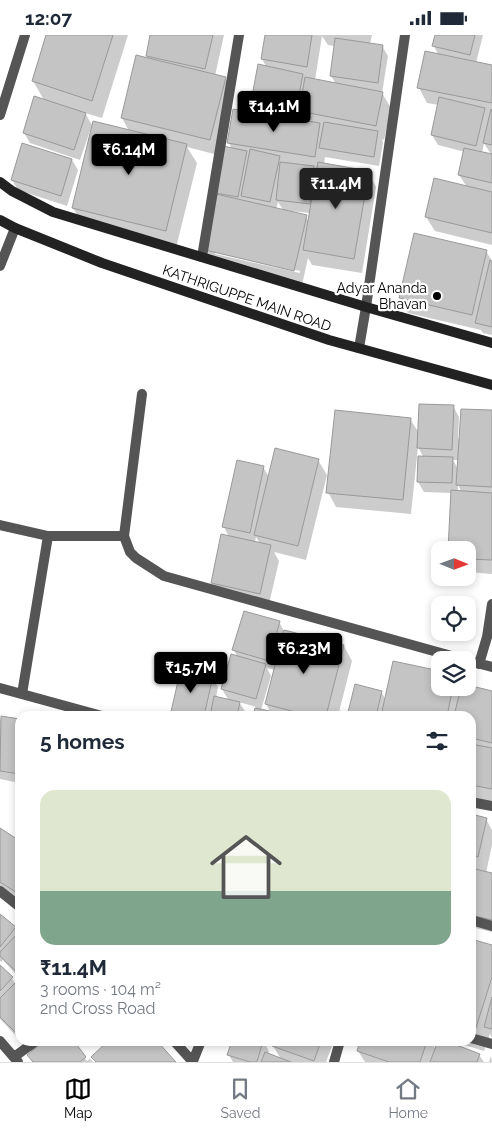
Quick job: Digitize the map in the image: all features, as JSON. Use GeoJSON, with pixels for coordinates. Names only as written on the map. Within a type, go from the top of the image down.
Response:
{"type":"FeatureCollection","features":[{"type":"Feature","properties":{"kind":"main road","name":"KATHRIGUPPE MAIN ROAD"},"geometry":{"type":"LineString","coordinates":[[0,182],[12,191],[53,212],[366,307],[492,343]]}},
{"type":"Feature","properties":{"kind":"main road","name":"KATHRIGUPPE MAIN ROAD"},"geometry":{"type":"LineString","coordinates":[[0,220],[15,228],[102,263],[329,340],[492,385]]}},
{"type":"Feature","properties":{"kind":"street"},"geometry":{"type":"LineString","coordinates":[[0,115],[25,35]]}},
{"type":"Feature","properties":{"kind":"street"},"geometry":{"type":"LineString","coordinates":[[202,257],[239,35]]}},
{"type":"Feature","properties":{"kind":"street"},"geometry":{"type":"LineString","coordinates":[[359,348],[405,35]]}},
{"type":"Feature","properties":{"kind":"street"},"geometry":{"type":"LineString","coordinates":[[0,266],[15,228]]}},
{"type":"Feature","properties":{"kind":"street"},"geometry":{"type":"LineString","coordinates":[[142,393],[124,537],[130,552],[136,558],[164,576],[435,651]]}},
{"type":"Feature","properties":{"kind":"street"},"geometry":{"type":"LineString","coordinates":[[0,525],[48,536],[124,537]]}},
{"type":"Feature","properties":{"kind":"street"},"geometry":{"type":"LineString","coordinates":[[22,694],[48,536]]}},
{"type":"Feature","properties":{"kind":"street"},"geometry":{"type":"LineString","coordinates":[[479,663],[487,637],[492,604]]}},
{"type":"Feature","properties":{"kind":"street"},"geometry":{"type":"LineString","coordinates":[[476,662],[492,667]]}},
{"type":"Feature","properties":{"kind":"street"},"geometry":{"type":"LineString","coordinates":[[0,689],[84,711]]}},
{"type":"Feature","properties":{"kind":"street"},"geometry":{"type":"LineString","coordinates":[[476,803],[492,805]]}},
{"type":"Feature","properties":{"kind":"street"},"geometry":{"type":"LineString","coordinates":[[0,891],[15,903]]}},
{"type":"Feature","properties":{"kind":"street"},"geometry":{"type":"LineString","coordinates":[[476,921],[492,926]]}},
{"type":"Feature","properties":{"kind":"street"},"geometry":{"type":"LineString","coordinates":[[476,1040],[492,1045]]}},
{"type":"Feature","properties":{"kind":"street"},"geometry":{"type":"LineString","coordinates":[[0,1041],[16,1059],[30,1046]]}},
{"type":"Feature","properties":{"kind":"street"},"geometry":{"type":"LineString","coordinates":[[179,1046],[193,1062],[199,1046]]}},
{"type":"Feature","properties":{"kind":"street"},"geometry":{"type":"LineString","coordinates":[[334,1062],[339,1046]]}},
{"type":"Feature","properties":{"kind":"building"},"geometry":{"type":"Polygon","coordinates":[[[46,35],[113,35],[92,101],[32,81],[46,35]]]}},
{"type":"Feature","properties":{"kind":"building"},"geometry":{"type":"Polygon","coordinates":[[[150,35],[213,35],[205,69],[146,56],[150,35]]]}},
{"type":"Feature","properties":{"kind":"building"},"geometry":{"type":"Polygon","coordinates":[[[265,35],[312,35],[307,67],[261,59],[265,35]]]}},
{"type":"Feature","properties":{"kind":"building"},"geometry":{"type":"Polygon","coordinates":[[[435,35],[475,35],[470,55],[432,46],[435,35]]]}},
{"type":"Feature","properties":{"kind":"building"},"geometry":{"type":"Polygon","coordinates":[[[335,38],[383,45],[378,83],[330,76],[335,38]]]}},
{"type":"Feature","properties":{"kind":"building"},"geometry":{"type":"Polygon","coordinates":[[[425,51],[492,65],[492,103],[417,88],[425,51]]]}},
{"type":"Feature","properties":{"kind":"building"},"geometry":{"type":"Polygon","coordinates":[[[136,55],[226,77],[210,140],[121,118],[136,55]]]}},
{"type":"Feature","properties":{"kind":"building"},"geometry":{"type":"Polygon","coordinates":[[[258,64],[303,74],[295,116],[250,107],[258,64]]]}},
{"type":"Feature","properties":{"kind":"building"},"geometry":{"type":"Polygon","coordinates":[[[305,77],[383,92],[376,126],[299,111],[305,77]]]}},
{"type":"Feature","properties":{"kind":"building"},"geometry":{"type":"Polygon","coordinates":[[[34,96],[86,113],[74,150],[23,133],[34,96]]]}},
{"type":"Feature","properties":{"kind":"building"},"geometry":{"type":"Polygon","coordinates":[[[439,97],[485,108],[476,146],[431,135],[439,97]]]}},
{"type":"Feature","properties":{"kind":"building"},"geometry":{"type":"Polygon","coordinates":[[[233,109],[320,123],[315,157],[227,143],[233,109]]]}},
{"type":"Feature","properties":{"kind":"building"},"geometry":{"type":"Polygon","coordinates":[[[492,110],[492,145],[483,143],[492,110]]]}},
{"type":"Feature","properties":{"kind":"building"},"geometry":{"type":"Polygon","coordinates":[[[93,121],[187,144],[166,231],[72,208],[93,121]]]}},
{"type":"Feature","properties":{"kind":"building"},"geometry":{"type":"Polygon","coordinates":[[[324,122],[378,131],[374,157],[319,148],[324,122]]]}},
{"type":"Feature","properties":{"kind":"building"},"geometry":{"type":"Polygon","coordinates":[[[22,143],[72,159],[61,196],[11,180],[22,143]]]}},
{"type":"Feature","properties":{"kind":"building"},"geometry":{"type":"Polygon","coordinates":[[[223,146],[247,151],[238,197],[215,193],[223,146]]]}},
{"type":"Feature","properties":{"kind":"building"},"geometry":{"type":"Polygon","coordinates":[[[464,148],[492,154],[492,183],[458,175],[464,148]]]}},
{"type":"Feature","properties":{"kind":"building"},"geometry":{"type":"Polygon","coordinates":[[[250,149],[280,156],[270,202],[241,196],[250,149]]]}},
{"type":"Feature","properties":{"kind":"building"},"geometry":{"type":"Polygon","coordinates":[[[280,162],[314,166],[310,204],[276,200],[280,162]]]}},
{"type":"Feature","properties":{"kind":"building"},"geometry":{"type":"Polygon","coordinates":[[[318,162],[369,171],[354,259],[303,250],[318,162]]]}},
{"type":"Feature","properties":{"kind":"building"},"geometry":{"type":"Polygon","coordinates":[[[434,178],[492,192],[492,233],[425,217],[434,178]]]}},
{"type":"Feature","properties":{"kind":"building"},"geometry":{"type":"Polygon","coordinates":[[[216,194],[307,215],[294,271],[205,250],[216,194]]]}},
{"type":"Feature","properties":{"kind":"building"},"geometry":{"type":"Polygon","coordinates":[[[414,233],[487,250],[472,315],[399,298],[414,233]]]}},
{"type":"Feature","properties":{"kind":"building"},"geometry":{"type":"Polygon","coordinates":[[[490,260],[492,261],[492,327],[475,323],[490,260]]]}},
{"type":"Feature","properties":{"kind":"building"},"geometry":{"type":"Polygon","coordinates":[[[419,404],[454,405],[452,450],[417,448],[419,404]]]}},
{"type":"Feature","properties":{"kind":"building"},"geometry":{"type":"Polygon","coordinates":[[[461,409],[492,410],[492,487],[456,485],[461,409]]]}},
{"type":"Feature","properties":{"kind":"building"},"geometry":{"type":"Polygon","coordinates":[[[335,410],[411,418],[403,500],[326,493],[335,410]]]}},
{"type":"Feature","properties":{"kind":"building"},"geometry":{"type":"Polygon","coordinates":[[[275,448],[319,459],[298,546],[254,535],[275,448]]]}},
{"type":"Feature","properties":{"kind":"building"},"geometry":{"type":"Polygon","coordinates":[[[418,456],[453,457],[452,483],[417,482],[418,456]]]}},
{"type":"Feature","properties":{"kind":"building"},"geometry":{"type":"Polygon","coordinates":[[[237,460],[264,466],[250,533],[222,527],[237,460]]]}},
{"type":"Feature","properties":{"kind":"building"},"geometry":{"type":"Polygon","coordinates":[[[451,490],[492,493],[492,560],[476,559],[476,541],[448,541],[451,490]]]}},
{"type":"Feature","properties":{"kind":"building"},"geometry":{"type":"Polygon","coordinates":[[[221,534],[271,545],[260,594],[211,583],[221,534]]]}},
{"type":"Feature","properties":{"kind":"building"},"geometry":{"type":"Polygon","coordinates":[[[244,611],[280,621],[269,661],[232,650],[244,611]]]}},
{"type":"Feature","properties":{"kind":"building"},"geometry":{"type":"Polygon","coordinates":[[[284,630],[344,645],[327,711],[291,711],[265,704],[284,630]]]}},
{"type":"Feature","properties":{"kind":"building"},"geometry":{"type":"Polygon","coordinates":[[[231,654],[266,664],[256,699],[221,689],[231,654]]]}},
{"type":"Feature","properties":{"kind":"building"},"geometry":{"type":"Polygon","coordinates":[[[393,661],[431,669],[431,696],[451,696],[448,711],[382,711],[393,661]]]}},
{"type":"Feature","properties":{"kind":"building"},"geometry":{"type":"Polygon","coordinates":[[[181,668],[213,676],[205,711],[171,711],[181,668]]]}},
{"type":"Feature","properties":{"kind":"building"},"geometry":{"type":"Polygon","coordinates":[[[355,684],[382,691],[377,711],[348,711],[355,684]]]}},
{"type":"Feature","properties":{"kind":"building"},"geometry":{"type":"Polygon","coordinates":[[[476,687],[492,691],[492,743],[476,739],[476,711],[455,711],[459,696],[476,696],[476,687]]]}},
{"type":"Feature","properties":{"kind":"building"},"geometry":{"type":"Polygon","coordinates":[[[214,696],[240,702],[238,711],[211,711],[214,696]]]}},
{"type":"Feature","properties":{"kind":"building"},"geometry":{"type":"Polygon","coordinates":[[[255,708],[269,711],[254,711],[255,708]]]}},
{"type":"Feature","properties":{"kind":"building"},"geometry":{"type":"Polygon","coordinates":[[[1,716],[15,718],[15,773],[0,771],[1,716]]]}},
{"type":"Feature","properties":{"kind":"building"},"geometry":{"type":"Polygon","coordinates":[[[476,745],[492,748],[492,789],[476,786],[476,745]]]}},
{"type":"Feature","properties":{"kind":"building"},"geometry":{"type":"Polygon","coordinates":[[[476,815],[487,818],[478,857],[476,856],[476,815]]]}},
{"type":"Feature","properties":{"kind":"building"},"geometry":{"type":"Polygon","coordinates":[[[0,828],[15,838],[15,891],[0,882],[0,828]]]}},
{"type":"Feature","properties":{"kind":"building"},"geometry":{"type":"Polygon","coordinates":[[[476,869],[492,873],[492,920],[476,916],[476,869]]]}},
{"type":"Feature","properties":{"kind":"building"},"geometry":{"type":"Polygon","coordinates":[[[0,914],[15,928],[0,947],[0,914]]]}},
{"type":"Feature","properties":{"kind":"building"},"geometry":{"type":"Polygon","coordinates":[[[15,936],[15,970],[0,956],[0,952],[15,936]]]}},
{"type":"Feature","properties":{"kind":"building"},"geometry":{"type":"Polygon","coordinates":[[[476,940],[492,945],[492,977],[476,1028],[476,940]]]}},
{"type":"Feature","properties":{"kind":"building"},"geometry":{"type":"Polygon","coordinates":[[[0,965],[13,977],[0,991],[0,965]]]}},
{"type":"Feature","properties":{"kind":"building"},"geometry":{"type":"Polygon","coordinates":[[[15,983],[15,1032],[0,1017],[0,998],[15,983]]]}},
{"type":"Feature","properties":{"kind":"building"},"geometry":{"type":"Polygon","coordinates":[[[492,997],[492,1029],[484,1027],[492,997]]]}},
{"type":"Feature","properties":{"kind":"building"},"geometry":{"type":"Polygon","coordinates":[[[38,1046],[78,1046],[86,1057],[80,1062],[33,1062],[27,1055],[38,1046]]]}},
{"type":"Feature","properties":{"kind":"building"},"geometry":{"type":"Polygon","coordinates":[[[103,1046],[162,1046],[176,1062],[96,1062],[91,1057],[103,1046]]]}},
{"type":"Feature","properties":{"kind":"building"},"geometry":{"type":"Polygon","coordinates":[[[230,1046],[262,1046],[257,1062],[250,1062],[227,1055],[230,1046]]]}},
{"type":"Feature","properties":{"kind":"building"},"geometry":{"type":"Polygon","coordinates":[[[272,1046],[319,1046],[314,1061],[272,1046]]]}},
{"type":"Feature","properties":{"kind":"building"},"geometry":{"type":"Polygon","coordinates":[[[358,1046],[425,1046],[420,1062],[389,1062],[357,1051],[358,1046]]]}},
{"type":"Feature","properties":{"kind":"building"},"geometry":{"type":"Polygon","coordinates":[[[436,1046],[459,1046],[480,1054],[477,1062],[430,1062],[436,1046]]]}},
{"type":"Feature","properties":{"kind":"building"},"geometry":{"type":"Polygon","coordinates":[[[265,1052],[291,1062],[261,1062],[265,1052]]]}},
{"type":"Feature","properties":{"kind":"place","name":"Adyar Ananda Bhavan"},"geometry":{"type":"Point","coordinates":[437,296]}}]}
